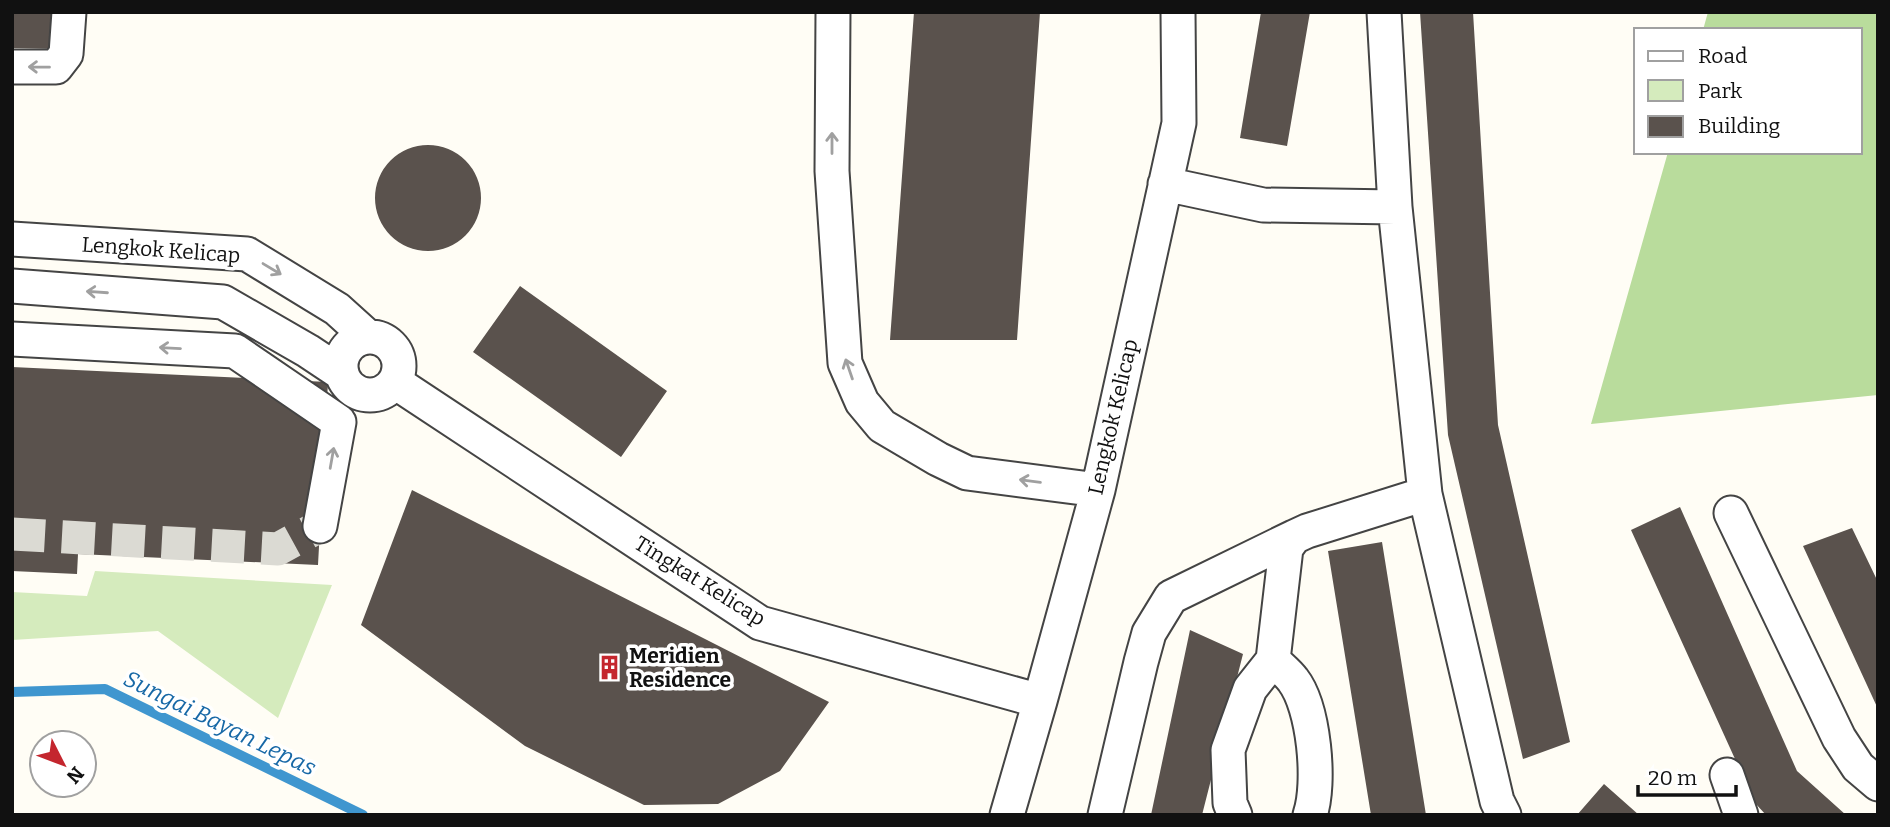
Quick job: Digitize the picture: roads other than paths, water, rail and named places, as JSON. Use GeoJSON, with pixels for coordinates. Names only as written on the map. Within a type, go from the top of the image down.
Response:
{"type":"FeatureCollection","features":[{"type":"Feature","properties":{"kind":"street"},"geometry":{"type":"LineString","coordinates":[[12,66],[56,67],[66,54],[69,12]]}},
{"type":"Feature","properties":{"kind":"street"},"geometry":{"type":"LineString","coordinates":[[833,12],[832,171],[845,363],[862,402],[882,426],[967,473],[1098,490]]}},
{"type":"Feature","properties":{"kind":"street","name":"Lengkok Kelicap"},"geometry":{"type":"LineString","coordinates":[[1007,815],[1098,490],[1179,123],[1178,12]]}},
{"type":"Feature","properties":{"kind":"street"},"geometry":{"type":"LineString","coordinates":[[1384,12],[1395,207],[1425,494],[1497,802],[1504,815]]}},
{"type":"Feature","properties":{"kind":"street"},"geometry":{"type":"LineString","coordinates":[[1165,184],[1263,205],[1395,207]]}},
{"type":"Feature","properties":{"kind":"street","name":"Lengkok Kelicap"},"geometry":{"type":"LineString","coordinates":[[12,239],[247,254],[337,309],[368,337]]}},
{"type":"Feature","properties":{"kind":"street"},"geometry":{"type":"LineString","coordinates":[[12,286],[223,302],[308,351],[341,373],[350,388],[365,395],[382,393],[394,383],[400,367],[396,351],[384,340],[368,337],[353,342],[343,356],[341,373]]}},
{"type":"Feature","properties":{"kind":"street"},"geometry":{"type":"LineString","coordinates":[[12,339],[235,351],[339,422],[320,526]]}},
{"type":"Feature","properties":{"kind":"street","name":"Tingkat Kelicap"},"geometry":{"type":"LineString","coordinates":[[394,383],[760,623],[1040,701]]}},
{"type":"Feature","properties":{"kind":"street"},"geometry":{"type":"LineString","coordinates":[[1105,815],[1149,634],[1171,597],[1307,531],[1425,494]]}},
{"type":"Feature","properties":{"kind":"street"},"geometry":{"type":"LineString","coordinates":[[1731,513],[1839,738],[1858,767],[1878,785]]}},
{"type":"Feature","properties":{"kind":"street"},"geometry":{"type":"LineString","coordinates":[[1235,815],[1230,803],[1228,750],[1250,689],[1273,660],[1286,548],[1294,537]]}},
{"type":"Feature","properties":{"kind":"street"},"geometry":{"type":"LineString","coordinates":[[1273,660],[1294,680],[1305,702],[1316,759],[1315,801],[1310,815]]}},
{"type":"Feature","properties":{"kind":"street"},"geometry":{"type":"LineString","coordinates":[[1727,775],[1741,815]]}},
{"type":"Feature","properties":{"kind":"waterway","name":"Sungai Bayan Lepas"},"geometry":{"type":"LineString","coordinates":[[12,692],[105,689],[363,815]]}},
{"type":"Feature","properties":{"kind":"tunnel"},"geometry":{"type":"LineString","coordinates":[[12,534],[278,549],[320,526]]}},
{"type":"Feature","properties":{"kind":"place","name":"Meridien Residence"},"geometry":{"type":"Point","coordinates":[609,668]}}]}
